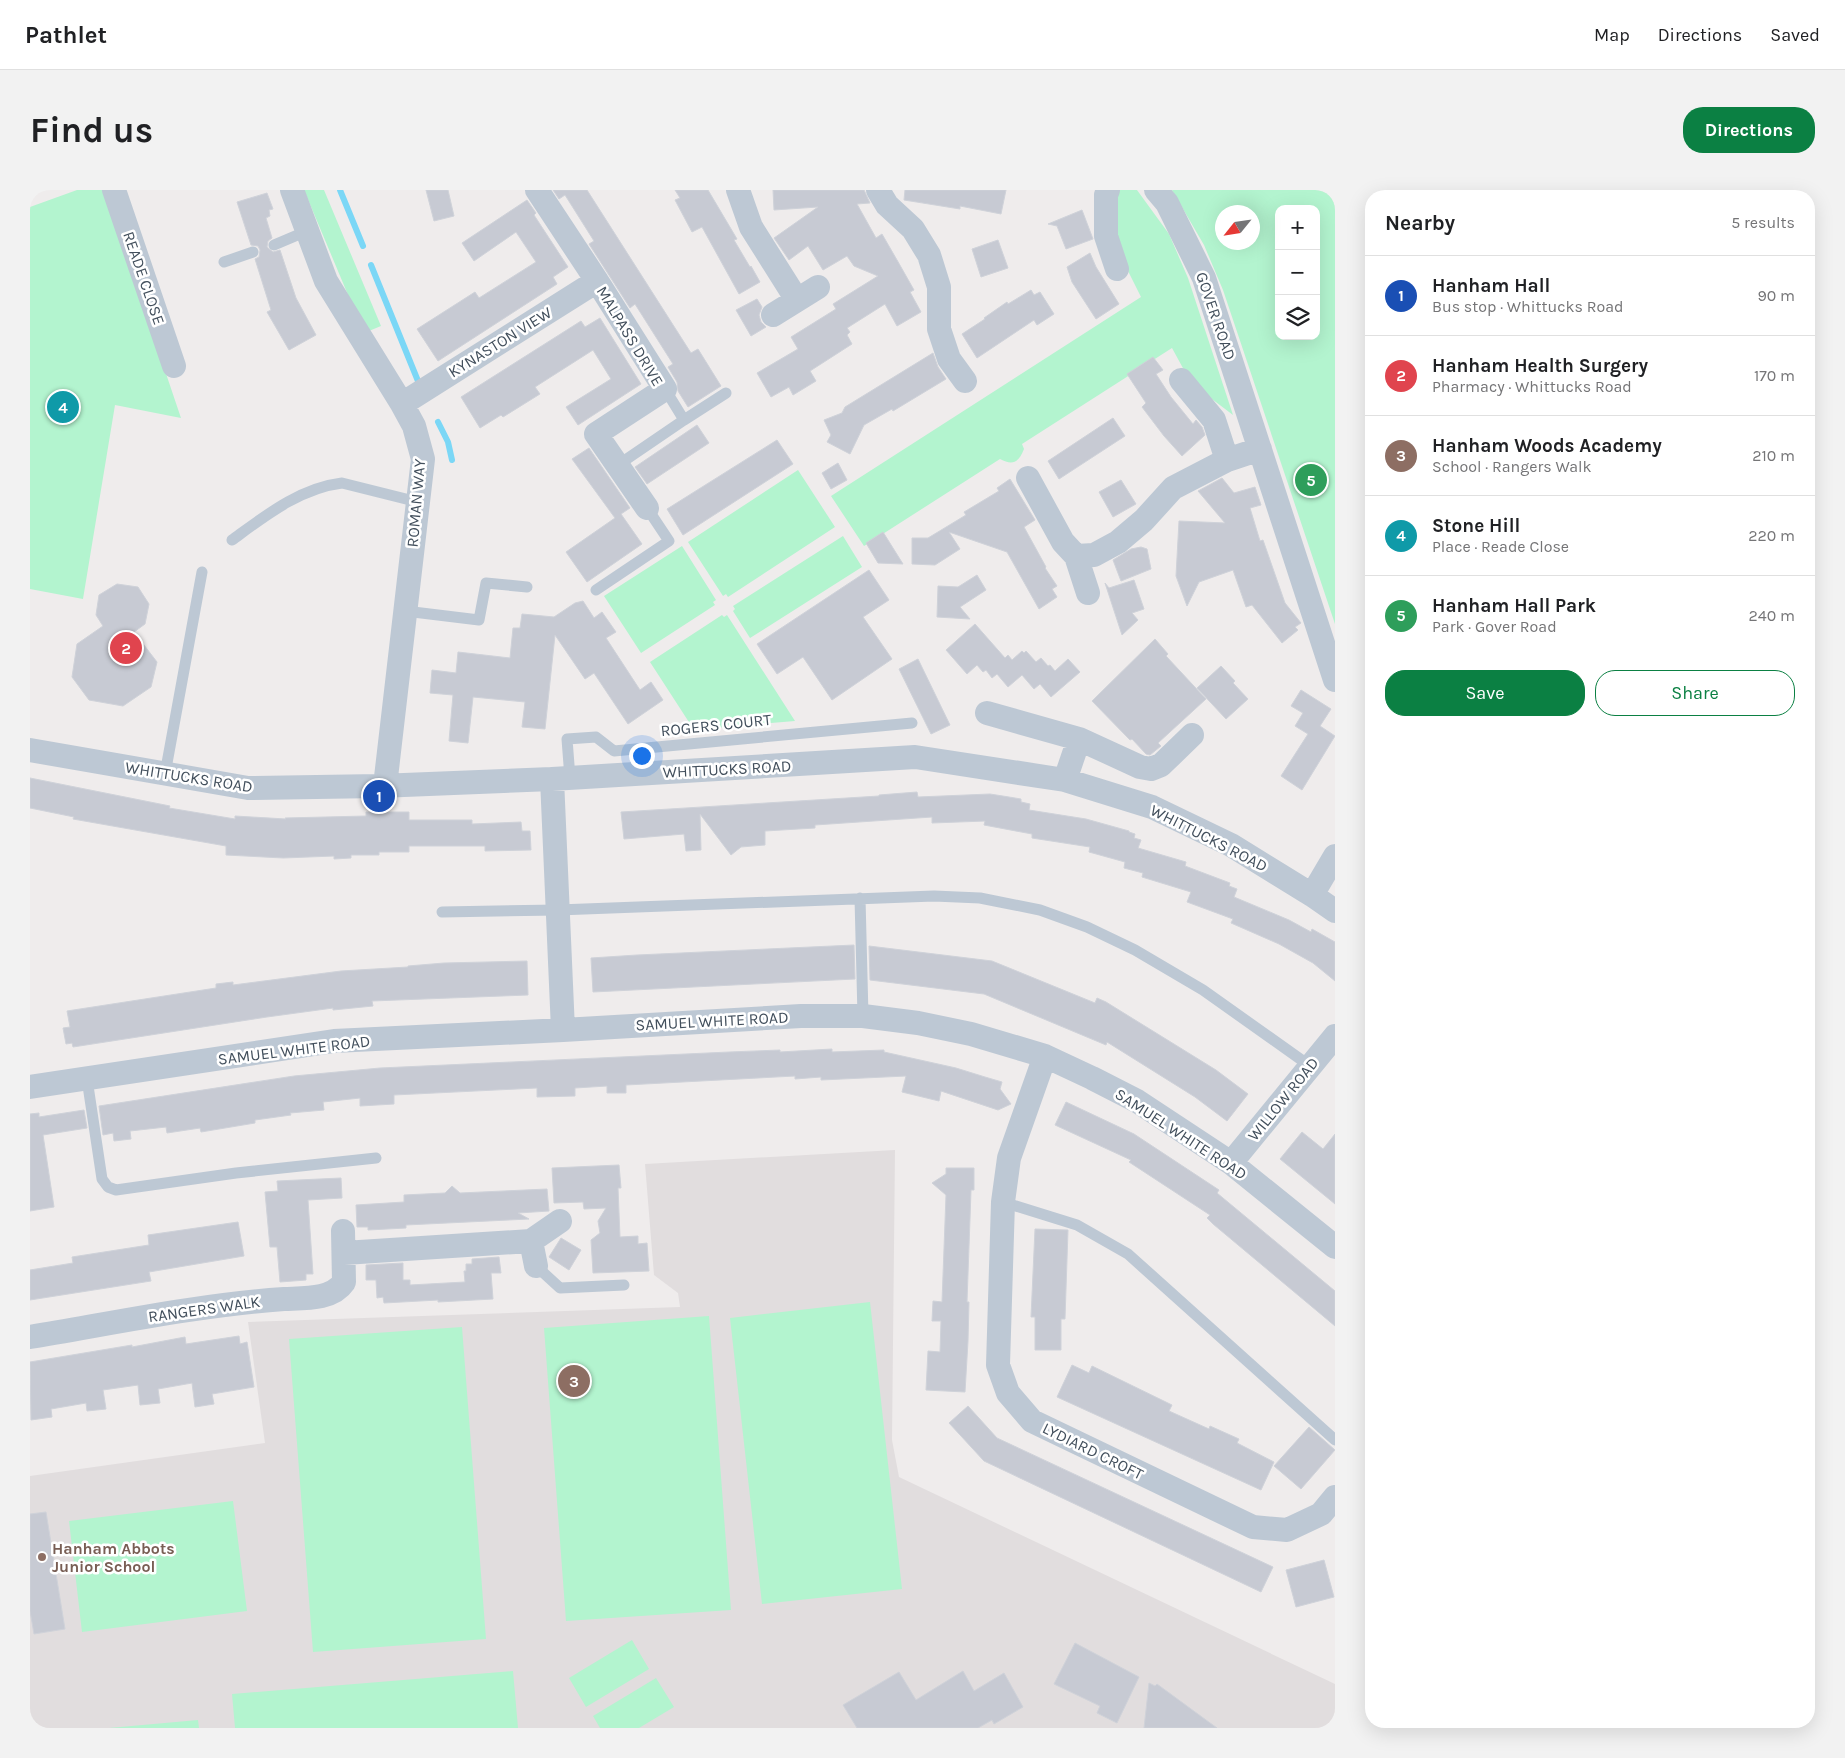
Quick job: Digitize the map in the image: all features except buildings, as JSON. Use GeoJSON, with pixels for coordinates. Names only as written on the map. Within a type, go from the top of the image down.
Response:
{"type":"FeatureCollection","features":[{"type":"Feature","properties":{"kind":"street","name":"READE CLOSE"},"geometry":{"type":"LineString","coordinates":[[114,190],[174,366]]}},
{"type":"Feature","properties":{"kind":"street","name":"ROMAN WAY"},"geometry":{"type":"LineString","coordinates":[[292,190],[326,282],[402,404],[414,426],[423,459],[385,786]]}},
{"type":"Feature","properties":{"kind":"street","name":"MALPASS DRIVE"},"geometry":{"type":"LineString","coordinates":[[537,190],[665,389],[596,434],[647,508]]}},
{"type":"Feature","properties":{"kind":"street"},"geometry":{"type":"LineString","coordinates":[[738,190],[751,227],[797,300]]}},
{"type":"Feature","properties":{"kind":"street"},"geometry":{"type":"LineString","coordinates":[[878,190],[887,206],[913,229],[929,255],[939,287],[939,329],[948,360],[965,381]]}},
{"type":"Feature","properties":{"kind":"street"},"geometry":{"type":"LineString","coordinates":[[1108,190],[1106,194],[1106,236],[1117,269]]}},
{"type":"Feature","properties":{"kind":"street","name":"GOVER ROAD"},"geometry":{"type":"LineString","coordinates":[[1156,190],[1167,203],[1204,278],[1335,680]]}},
{"type":"Feature","properties":{"kind":"street","name":"KYNASTON VIEW"},"geometry":{"type":"LineString","coordinates":[[402,404],[597,281]]}},
{"type":"Feature","properties":{"kind":"street"},"geometry":{"type":"LineString","coordinates":[[773,315],[818,287]]}},
{"type":"Feature","properties":{"kind":"street"},"geometry":{"type":"LineString","coordinates":[[1181,380],[1214,420],[1227,460]]}},
{"type":"Feature","properties":{"kind":"street"},"geometry":{"type":"LineString","coordinates":[[1076,556],[1094,555],[1118,542],[1144,520],[1173,488],[1227,460],[1260,449]]}},
{"type":"Feature","properties":{"kind":"street"},"geometry":{"type":"LineString","coordinates":[[1028,478],[1063,542],[1076,556],[1088,593]]}},
{"type":"Feature","properties":{"kind":"street"},"geometry":{"type":"LineString","coordinates":[[987,713],[1079,739],[1140,767],[1151,769],[1161,765],[1192,735]]}},
{"type":"Feature","properties":{"kind":"street"},"geometry":{"type":"LineString","coordinates":[[1065,780],[1079,739]]}},
{"type":"Feature","properties":{"kind":"street","name":"WHITTUCKS ROAD"},"geometry":{"type":"LineString","coordinates":[[30,750],[248,788],[385,786],[561,779],[915,757],[1065,780],[1152,807],[1231,845],[1335,911]]}},
{"type":"Feature","properties":{"kind":"street"},"geometry":{"type":"LineString","coordinates":[[561,779],[558,910],[563,1030]]}},
{"type":"Feature","properties":{"kind":"street"},"geometry":{"type":"LineString","coordinates":[[1312,895],[1335,856]]}},
{"type":"Feature","properties":{"kind":"street","name":"SAMUEL WHITE ROAD"},"geometry":{"type":"LineString","coordinates":[[30,1087],[334,1041],[801,1016],[863,1016],[918,1023],[971,1034],[1045,1056],[1137,1101],[1231,1163],[1335,1247]]}},
{"type":"Feature","properties":{"kind":"street","name":"WILLOW ROAD"},"geometry":{"type":"LineString","coordinates":[[1231,1163],[1335,1036]]}},
{"type":"Feature","properties":{"kind":"street","name":"LYDIARD CROFT"},"geometry":{"type":"LineString","coordinates":[[1045,1056],[1009,1158],[1003,1202],[998,1365],[1008,1393],[1032,1421],[1253,1527],[1287,1530],[1320,1514],[1335,1497]]}},
{"type":"Feature","properties":{"kind":"street"},"geometry":{"type":"LineString","coordinates":[[536,1266],[531,1241],[560,1221]]}},
{"type":"Feature","properties":{"kind":"street","name":"RANGERS WALK"},"geometry":{"type":"LineString","coordinates":[[30,1337],[236,1302],[313,1297],[333,1293],[344,1282],[344,1242],[531,1241]]}},
{"type":"Feature","properties":{"kind":"lane"},"geometry":{"type":"LineString","coordinates":[[274,245],[307,231]]}},
{"type":"Feature","properties":{"kind":"lane"},"geometry":{"type":"LineString","coordinates":[[224,262],[253,252]]}},
{"type":"Feature","properties":{"kind":"lane"},"geometry":{"type":"LineString","coordinates":[[665,389],[684,420]]}},
{"type":"Feature","properties":{"kind":"lane"},"geometry":{"type":"LineString","coordinates":[[618,465],[726,393]]}},
{"type":"Feature","properties":{"kind":"lane"},"geometry":{"type":"LineString","coordinates":[[232,540],[285,502],[333,484],[342,483],[418,502]]}},
{"type":"Feature","properties":{"kind":"lane"},"geometry":{"type":"LineString","coordinates":[[596,590],[669,541],[647,508]]}},
{"type":"Feature","properties":{"kind":"lane"},"geometry":{"type":"LineString","coordinates":[[165,774],[202,572]]}},
{"type":"Feature","properties":{"kind":"lane"},"geometry":{"type":"LineString","coordinates":[[405,611],[479,620],[486,583],[527,587]]}},
{"type":"Feature","properties":{"kind":"lane","name":"ROGERS COURT"},"geometry":{"type":"LineString","coordinates":[[561,779],[567,739],[596,737],[614,751],[912,722]]}},
{"type":"Feature","properties":{"kind":"lane"},"geometry":{"type":"LineString","coordinates":[[442,912],[558,910],[934,896],[980,898],[1040,910],[1087,926],[1135,950],[1203,990],[1310,1066]]}},
{"type":"Feature","properties":{"kind":"lane"},"geometry":{"type":"LineString","coordinates":[[860,898],[863,1016]]}},
{"type":"Feature","properties":{"kind":"lane"},"geometry":{"type":"LineString","coordinates":[[87,1079],[102,1179],[108,1187],[116,1190],[236,1173],[376,1158]]}},
{"type":"Feature","properties":{"kind":"lane"},"geometry":{"type":"LineString","coordinates":[[1003,1202],[1076,1225],[1128,1254],[1335,1440]]}},
{"type":"Feature","properties":{"kind":"lane"},"geometry":{"type":"LineString","coordinates":[[536,1266],[560,1288],[624,1285]]}},
{"type":"Feature","properties":{"kind":"shaded area"},"geometry":{"type":"Polygon","coordinates":[[[895,1150],[892,1440],[899,1477],[1335,1684],[1335,1728],[30,1728],[30,1476],[265,1443],[248,1322],[680,1307],[678,1293],[654,1275],[645,1164],[895,1150]]]}},
{"type":"Feature","properties":{"kind":"green space"},"geometry":{"type":"Polygon","coordinates":[[[77,190],[104,190],[181,418],[115,405],[83,599],[30,589],[30,207],[77,190]]]}},
{"type":"Feature","properties":{"kind":"green space"},"geometry":{"type":"Polygon","coordinates":[[[304,190],[324,190],[381,326],[364,333],[304,190]]]}},
{"type":"Feature","properties":{"kind":"green space"},"geometry":{"type":"Polygon","coordinates":[[[1118,190],[1137,190],[1169,234],[1188,278],[1233,415],[1204,393],[1184,370],[1172,348],[1022,444],[1024,449],[1015,462],[1000,459],[864,546],[831,496],[1141,297],[1123,261],[1116,238],[1118,190]]]}},
{"type":"Feature","properties":{"kind":"green space"},"geometry":{"type":"Polygon","coordinates":[[[1172,190],[1335,190],[1335,624],[1223,290],[1204,245],[1172,190]]]}},
{"type":"Feature","properties":{"kind":"green space"},"geometry":{"type":"Polygon","coordinates":[[[798,470],[835,527],[728,597],[726,594],[723,596],[688,542],[798,470]]]}},
{"type":"Feature","properties":{"kind":"green space"},"geometry":{"type":"Polygon","coordinates":[[[843,536],[862,567],[750,638],[733,611],[735,609],[733,606],[843,536]]]}},
{"type":"Feature","properties":{"kind":"green space"},"geometry":{"type":"Polygon","coordinates":[[[682,546],[716,600],[713,602],[715,605],[641,653],[604,596],[682,546]]]}},
{"type":"Feature","properties":{"kind":"green space"},"geometry":{"type":"Polygon","coordinates":[[[722,615],[724,617],[727,615],[795,721],[703,729],[696,733],[650,662],[722,615]]]}},
{"type":"Feature","properties":{"kind":"green space"},"geometry":{"type":"Polygon","coordinates":[[[870,1302],[902,1589],[762,1604],[730,1318],[870,1302]]]}},
{"type":"Feature","properties":{"kind":"green space"},"geometry":{"type":"Polygon","coordinates":[[[709,1316],[731,1610],[566,1621],[544,1328],[709,1316]]]}},
{"type":"Feature","properties":{"kind":"green space"},"geometry":{"type":"Polygon","coordinates":[[[462,1327],[486,1639],[313,1652],[289,1339],[462,1327]]]}},
{"type":"Feature","properties":{"kind":"green space"},"geometry":{"type":"Polygon","coordinates":[[[233,1501],[247,1611],[82,1632],[69,1521],[233,1501]]]}},
{"type":"Feature","properties":{"kind":"green space"},"geometry":{"type":"Polygon","coordinates":[[[632,1640],[649,1669],[586,1707],[569,1678],[632,1640]]]}},
{"type":"Feature","properties":{"kind":"green space"},"geometry":{"type":"Polygon","coordinates":[[[513,1671],[518,1728],[235,1728],[232,1694],[513,1671]]]}},
{"type":"Feature","properties":{"kind":"green space"},"geometry":{"type":"Polygon","coordinates":[[[656,1678],[674,1707],[639,1728],[600,1728],[593,1716],[656,1678]]]}},
{"type":"Feature","properties":{"kind":"green space"},"geometry":{"type":"Polygon","coordinates":[[[198,1720],[199,1728],[109,1728],[198,1720]]]}},
{"type":"Feature","properties":{"kind":"waterway"},"geometry":{"type":"LineString","coordinates":[[340,190],[363,246]]}},
{"type":"Feature","properties":{"kind":"waterway"},"geometry":{"type":"LineString","coordinates":[[371,265],[420,386]]}},
{"type":"Feature","properties":{"kind":"waterway"},"geometry":{"type":"LineString","coordinates":[[438,422],[448,442],[452,460]]}},
{"type":"Feature","properties":{"kind":"place","name":"Stone Hill"},"geometry":{"type":"Point","coordinates":[63,407]}},
{"type":"Feature","properties":{"kind":"place","name":"Hanham Hall Park"},"geometry":{"type":"Point","coordinates":[1311,480]}},
{"type":"Feature","properties":{"kind":"place","name":"Hanham Health Surgery"},"geometry":{"type":"Point","coordinates":[126,648]}},
{"type":"Feature","properties":{"kind":"place","name":"Hanham Hall"},"geometry":{"type":"Point","coordinates":[379,796]}},
{"type":"Feature","properties":{"kind":"place","name":"Hanham Woods Academy"},"geometry":{"type":"Point","coordinates":[574,1381]}},
{"type":"Feature","properties":{"kind":"place","name":"Hanham Abbots Junior School"},"geometry":{"type":"Point","coordinates":[42,1557]}}]}
